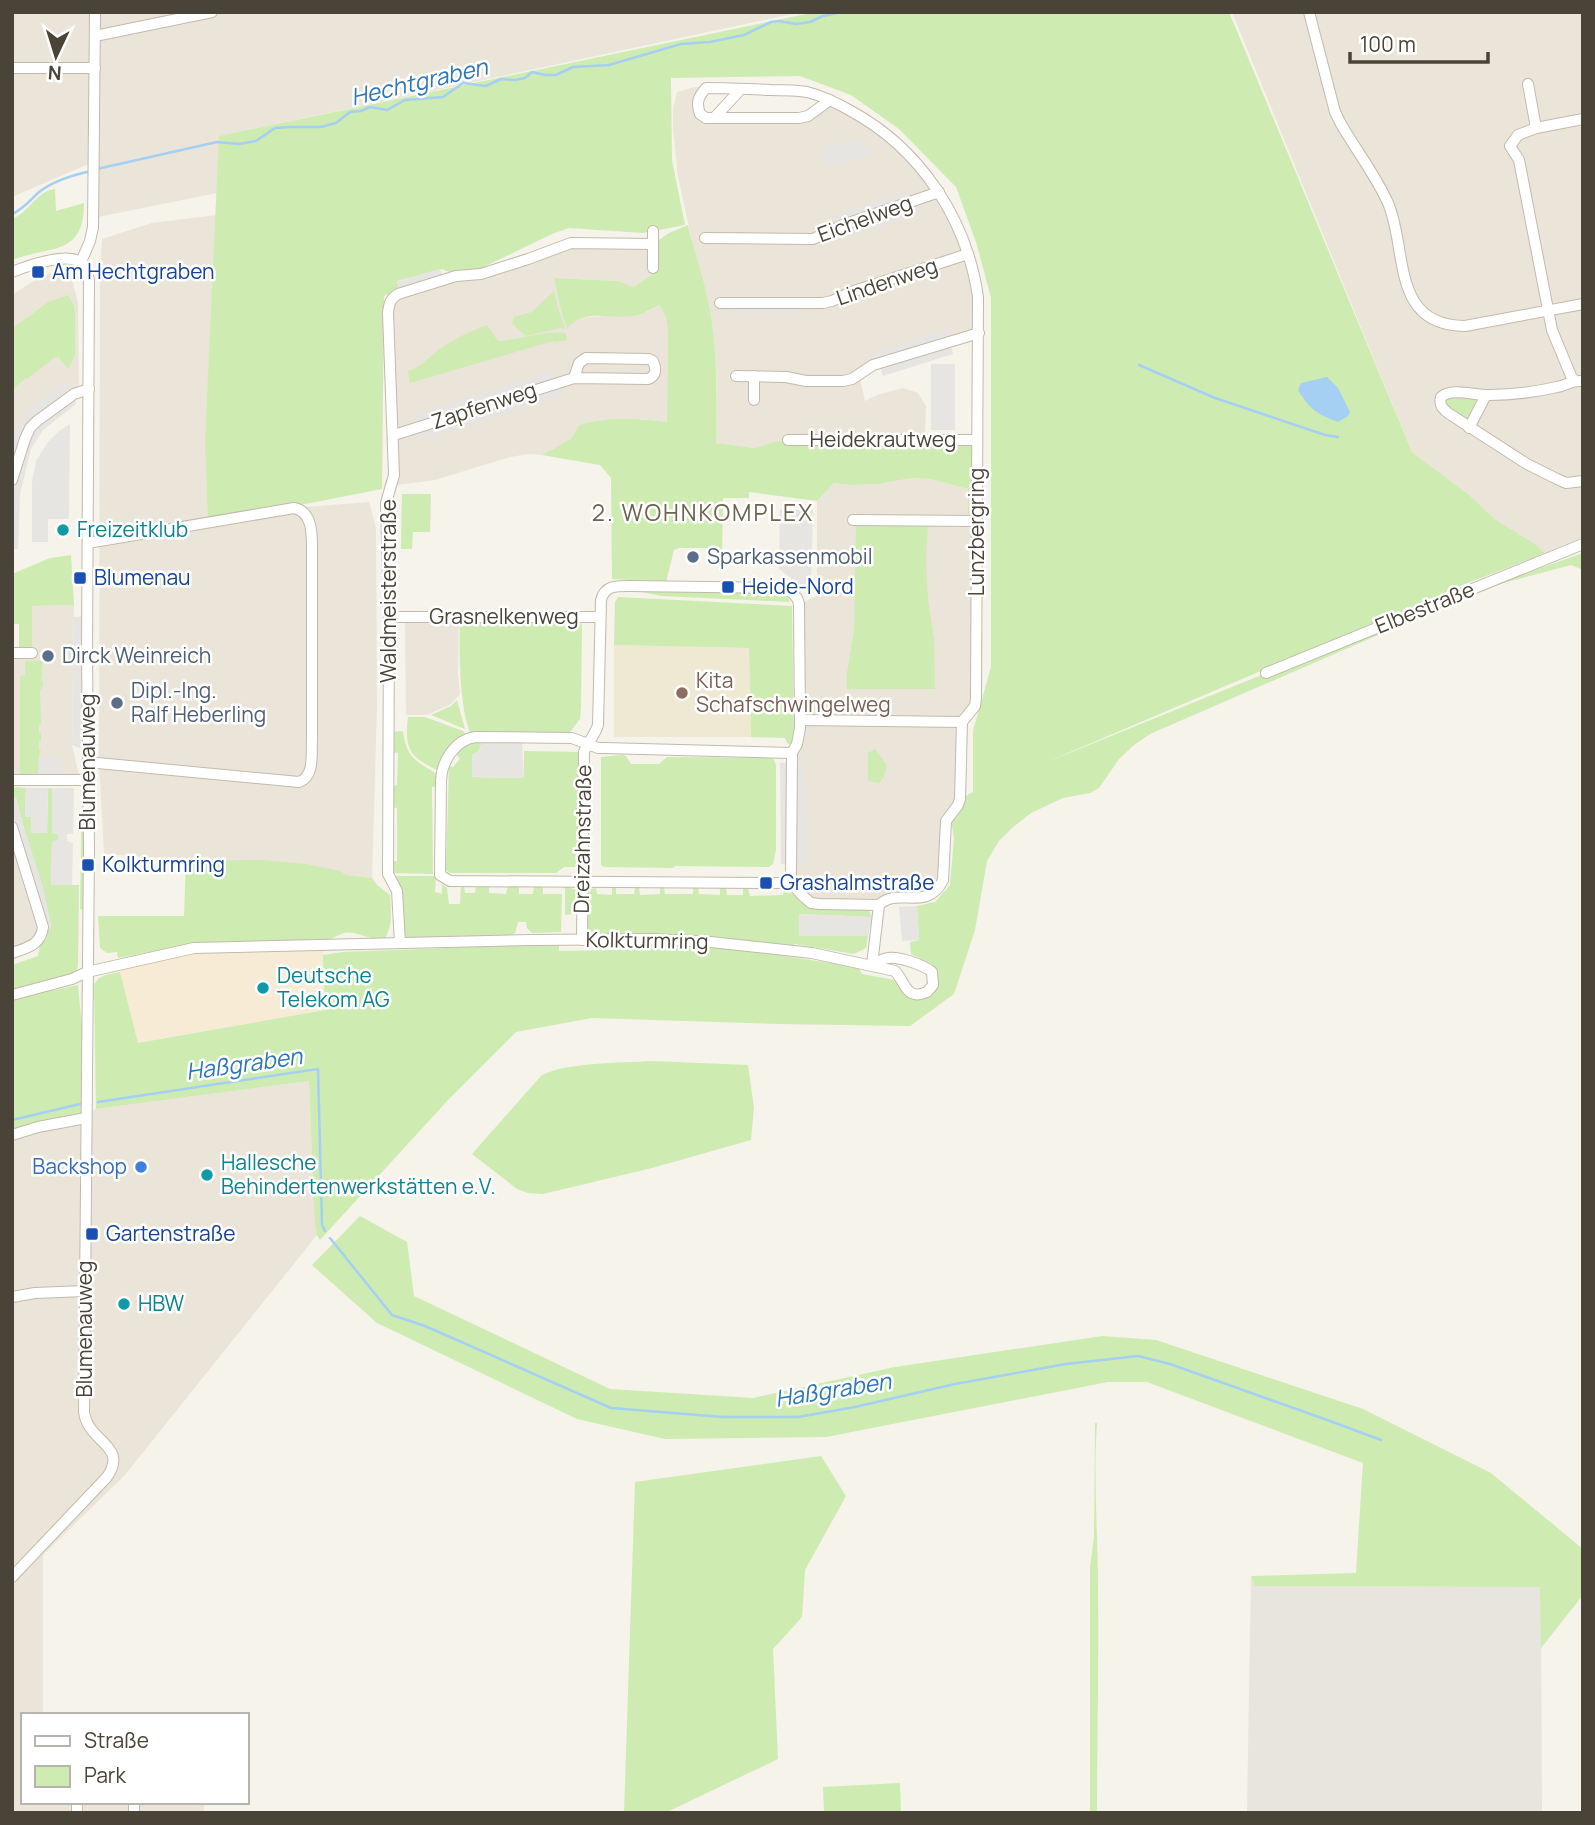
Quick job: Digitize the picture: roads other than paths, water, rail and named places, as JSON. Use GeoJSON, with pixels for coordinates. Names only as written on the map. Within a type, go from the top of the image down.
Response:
{"type":"FeatureCollection","features":[{"type":"Feature","properties":{"kind":"street"},"geometry":{"type":"LineString","coordinates":[[12,272],[57,260],[80,262],[92,234],[94,12]]}},
{"type":"Feature","properties":{"kind":"street"},"geometry":{"type":"LineString","coordinates":[[94,36],[212,12]]}},
{"type":"Feature","properties":{"kind":"street"},"geometry":{"type":"LineString","coordinates":[[1309,12],[1335,112],[1389,206],[1404,278],[1417,305],[1436,320],[1454,326],[1583,304]]}},
{"type":"Feature","properties":{"kind":"street"},"geometry":{"type":"LineString","coordinates":[[12,68],[94,68]]}},
{"type":"Feature","properties":{"kind":"street"},"geometry":{"type":"LineString","coordinates":[[1528,85],[1536,128]]}},
{"type":"Feature","properties":{"kind":"street","name":"Lunzbergring"},"geometry":{"type":"LineString","coordinates":[[713,118],[700,114],[698,107],[700,94],[706,88],[803,92],[830,100],[862,117],[897,143],[939,192],[962,236],[975,276],[979,333],[975,706],[962,722],[961,794],[958,805],[946,821],[943,880],[939,888],[926,897],[888,899],[879,905]]}},
{"type":"Feature","properties":{"kind":"street"},"geometry":{"type":"LineString","coordinates":[[713,118],[741,89]]}},
{"type":"Feature","properties":{"kind":"street"},"geometry":{"type":"LineString","coordinates":[[713,118],[799,118],[808,116],[830,100]]}},
{"type":"Feature","properties":{"kind":"street"},"geometry":{"type":"LineString","coordinates":[[1578,380],[1571,376],[1555,337],[1519,160],[1510,146],[1518,135],[1536,128],[1583,119]]}},
{"type":"Feature","properties":{"kind":"street","name":"Eichelweg"},"geometry":{"type":"LineString","coordinates":[[705,238],[813,239],[843,225],[939,192]]}},
{"type":"Feature","properties":{"kind":"street"},"geometry":{"type":"LineString","coordinates":[[653,231],[653,268]]}},
{"type":"Feature","properties":{"kind":"street","name":"Waldmeisterstraße"},"geometry":{"type":"LineString","coordinates":[[400,943],[397,891],[388,874],[386,503],[394,475],[389,302],[398,293],[451,277],[481,274],[571,243],[653,244]]}},
{"type":"Feature","properties":{"kind":"street","name":"Lindenweg"},"geometry":{"type":"LineString","coordinates":[[720,303],[823,303],[968,254]]}},
{"type":"Feature","properties":{"kind":"street","name":"Blumenauweg"},"geometry":{"type":"LineString","coordinates":[[12,1577],[107,1477],[115,1463],[110,1450],[94,1434],[85,1419],[89,280],[87,271],[80,262]]}},
{"type":"Feature","properties":{"kind":"street"},"geometry":{"type":"LineString","coordinates":[[736,376],[843,381],[852,379],[873,365],[979,333]]}},
{"type":"Feature","properties":{"kind":"street","name":"Zapfenweg"},"geometry":{"type":"LineString","coordinates":[[394,435],[574,378],[648,379],[653,377],[656,366],[649,359],[586,358],[579,363],[574,378]]}},
{"type":"Feature","properties":{"kind":"street"},"geometry":{"type":"LineString","coordinates":[[754,376],[754,400]]}},
{"type":"Feature","properties":{"kind":"street"},"geometry":{"type":"LineString","coordinates":[[1578,380],[1560,387],[1510,394],[1486,396],[1449,392],[1441,397],[1441,406],[1469,428],[1527,464],[1566,482],[1583,481]]}},
{"type":"Feature","properties":{"kind":"street"},"geometry":{"type":"LineString","coordinates":[[12,480],[16,462],[30,428],[74,394],[89,389]]}},
{"type":"Feature","properties":{"kind":"street"},"geometry":{"type":"LineString","coordinates":[[1469,428],[1486,396]]}},
{"type":"Feature","properties":{"kind":"street","name":"Heidekrautweg"},"geometry":{"type":"LineString","coordinates":[[788,439],[977,440]]}},
{"type":"Feature","properties":{"kind":"street"},"geometry":{"type":"LineString","coordinates":[[88,543],[294,508],[305,513],[312,535],[312,740],[308,777],[299,782],[290,782],[88,762]]}},
{"type":"Feature","properties":{"kind":"street"},"geometry":{"type":"LineString","coordinates":[[853,520],[977,521]]}},
{"type":"Feature","properties":{"kind":"street","name":"Elbestraße"},"geometry":{"type":"LineString","coordinates":[[1266,673],[1583,544]]}},
{"type":"Feature","properties":{"kind":"street","name":"Grasnelkenweg"},"geometry":{"type":"LineString","coordinates":[[388,617],[599,617],[601,596],[612,587],[788,590],[794,594],[799,604],[800,720]]}},
{"type":"Feature","properties":{"kind":"street","name":"Dreizahnstraße"},"geometry":{"type":"LineString","coordinates":[[582,940],[584,752],[598,725],[599,617]]}},
{"type":"Feature","properties":{"kind":"street"},"geometry":{"type":"LineString","coordinates":[[12,653],[33,653]]}},
{"type":"Feature","properties":{"kind":"street"},"geometry":{"type":"LineString","coordinates":[[789,881],[792,753],[797,744],[800,720],[962,722]]}},
{"type":"Feature","properties":{"kind":"street"},"geometry":{"type":"LineString","coordinates":[[789,881],[450,881],[440,875],[440,780],[443,764],[457,746],[467,738],[475,737],[572,738],[604,748],[792,753]]}},
{"type":"Feature","properties":{"kind":"street"},"geometry":{"type":"LineString","coordinates":[[12,780],[89,779]]}},
{"type":"Feature","properties":{"kind":"street"},"geometry":{"type":"LineString","coordinates":[[12,827],[43,927],[38,941],[12,953]]}},
{"type":"Feature","properties":{"kind":"street"},"geometry":{"type":"LineString","coordinates":[[789,881],[811,903],[879,905],[872,965]]}},
{"type":"Feature","properties":{"kind":"street","name":"Kolkturmring"},"geometry":{"type":"LineString","coordinates":[[12,995],[88,972],[194,948],[653,939],[724,943],[812,953],[872,965],[895,971],[909,992],[915,995],[927,992],[933,985],[932,972],[923,965],[891,957],[872,965]]}},
{"type":"Feature","properties":{"kind":"street"},"geometry":{"type":"LineString","coordinates":[[12,1135],[86,1118]]}},
{"type":"Feature","properties":{"kind":"street"},"geometry":{"type":"LineString","coordinates":[[12,1297],[35,1293],[85,1291]]}},
{"type":"Feature","properties":{"kind":"water"},"geometry":{"type":"Polygon","coordinates":[[[1327,377],[1338,388],[1350,412],[1338,422],[1314,410],[1298,390],[1301,383],[1327,377]]]}},
{"type":"Feature","properties":{"kind":"waterway","name":"Hechtgraben"},"geometry":{"type":"LineString","coordinates":[[97,169],[217,142],[239,144],[256,141],[275,128],[321,127],[336,123],[350,112],[370,107],[387,110],[405,100],[443,97],[463,83],[486,86],[501,79],[525,78],[532,72],[556,75],[573,67],[609,65],[681,44],[710,42],[744,35],[771,22],[796,24],[842,12]]}},
{"type":"Feature","properties":{"kind":"waterway","name":"Hechtgraben"},"geometry":{"type":"LineString","coordinates":[[12,214],[50,185],[91,171]]}},
{"type":"Feature","properties":{"kind":"waterway"},"geometry":{"type":"LineString","coordinates":[[1139,365],[1215,398],[1338,437]]}},
{"type":"Feature","properties":{"kind":"waterway","name":"Haßgraben"},"geometry":{"type":"LineString","coordinates":[[98,1102],[318,1069],[322,1225],[325,1231]]}},
{"type":"Feature","properties":{"kind":"waterway","name":"Haßgraben"},"geometry":{"type":"LineString","coordinates":[[12,1120],[80,1104]]}},
{"type":"Feature","properties":{"kind":"waterway","name":"Haßgraben"},"geometry":{"type":"LineString","coordinates":[[330,1238],[392,1315],[425,1326],[611,1408],[723,1417],[798,1417],[1066,1364],[1138,1356],[1170,1364],[1381,1440]]}},
{"type":"Feature","properties":{"kind":"place","name":"Am Hechtgraben"},"geometry":{"type":"Point","coordinates":[38,272]}},
{"type":"Feature","properties":{"kind":"place","name":"Freizeitklub"},"geometry":{"type":"Point","coordinates":[63,530]}},
{"type":"Feature","properties":{"kind":"place","name":"Sparkassenmobil"},"geometry":{"type":"Point","coordinates":[693,557]}},
{"type":"Feature","properties":{"kind":"place","name":"Blumenau"},"geometry":{"type":"Point","coordinates":[80,578]}},
{"type":"Feature","properties":{"kind":"place","name":"Heide-Nord"},"geometry":{"type":"Point","coordinates":[728,587]}},
{"type":"Feature","properties":{"kind":"place","name":"Dirck Weinreich"},"geometry":{"type":"Point","coordinates":[48,656]}},
{"type":"Feature","properties":{"kind":"place","name":"Kita Schafschwingelweg"},"geometry":{"type":"Point","coordinates":[682,693]}},
{"type":"Feature","properties":{"kind":"place","name":"Dipl.-Ing. Ralf Heberling"},"geometry":{"type":"Point","coordinates":[117,703]}},
{"type":"Feature","properties":{"kind":"place","name":"Kolkturmring"},"geometry":{"type":"Point","coordinates":[88,865]}},
{"type":"Feature","properties":{"kind":"place","name":"Grashalmstraße"},"geometry":{"type":"Point","coordinates":[766,883]}},
{"type":"Feature","properties":{"kind":"place","name":"Deutsche Telekom AG"},"geometry":{"type":"Point","coordinates":[263,988]}},
{"type":"Feature","properties":{"kind":"place","name":"Backshop"},"geometry":{"type":"Point","coordinates":[141,1167]}},
{"type":"Feature","properties":{"kind":"place","name":"Hallesche Behindertenwerkstätten e.V."},"geometry":{"type":"Point","coordinates":[207,1175]}},
{"type":"Feature","properties":{"kind":"place","name":"Gartenstraße"},"geometry":{"type":"Point","coordinates":[92,1234]}},
{"type":"Feature","properties":{"kind":"place","name":"HBW"},"geometry":{"type":"Point","coordinates":[124,1304]}},
{"type":"Feature","properties":{"kind":"district","name":"2. WOHNKOMPLEX"},"geometry":{"type":"Point","coordinates":[703,513]}}]}
